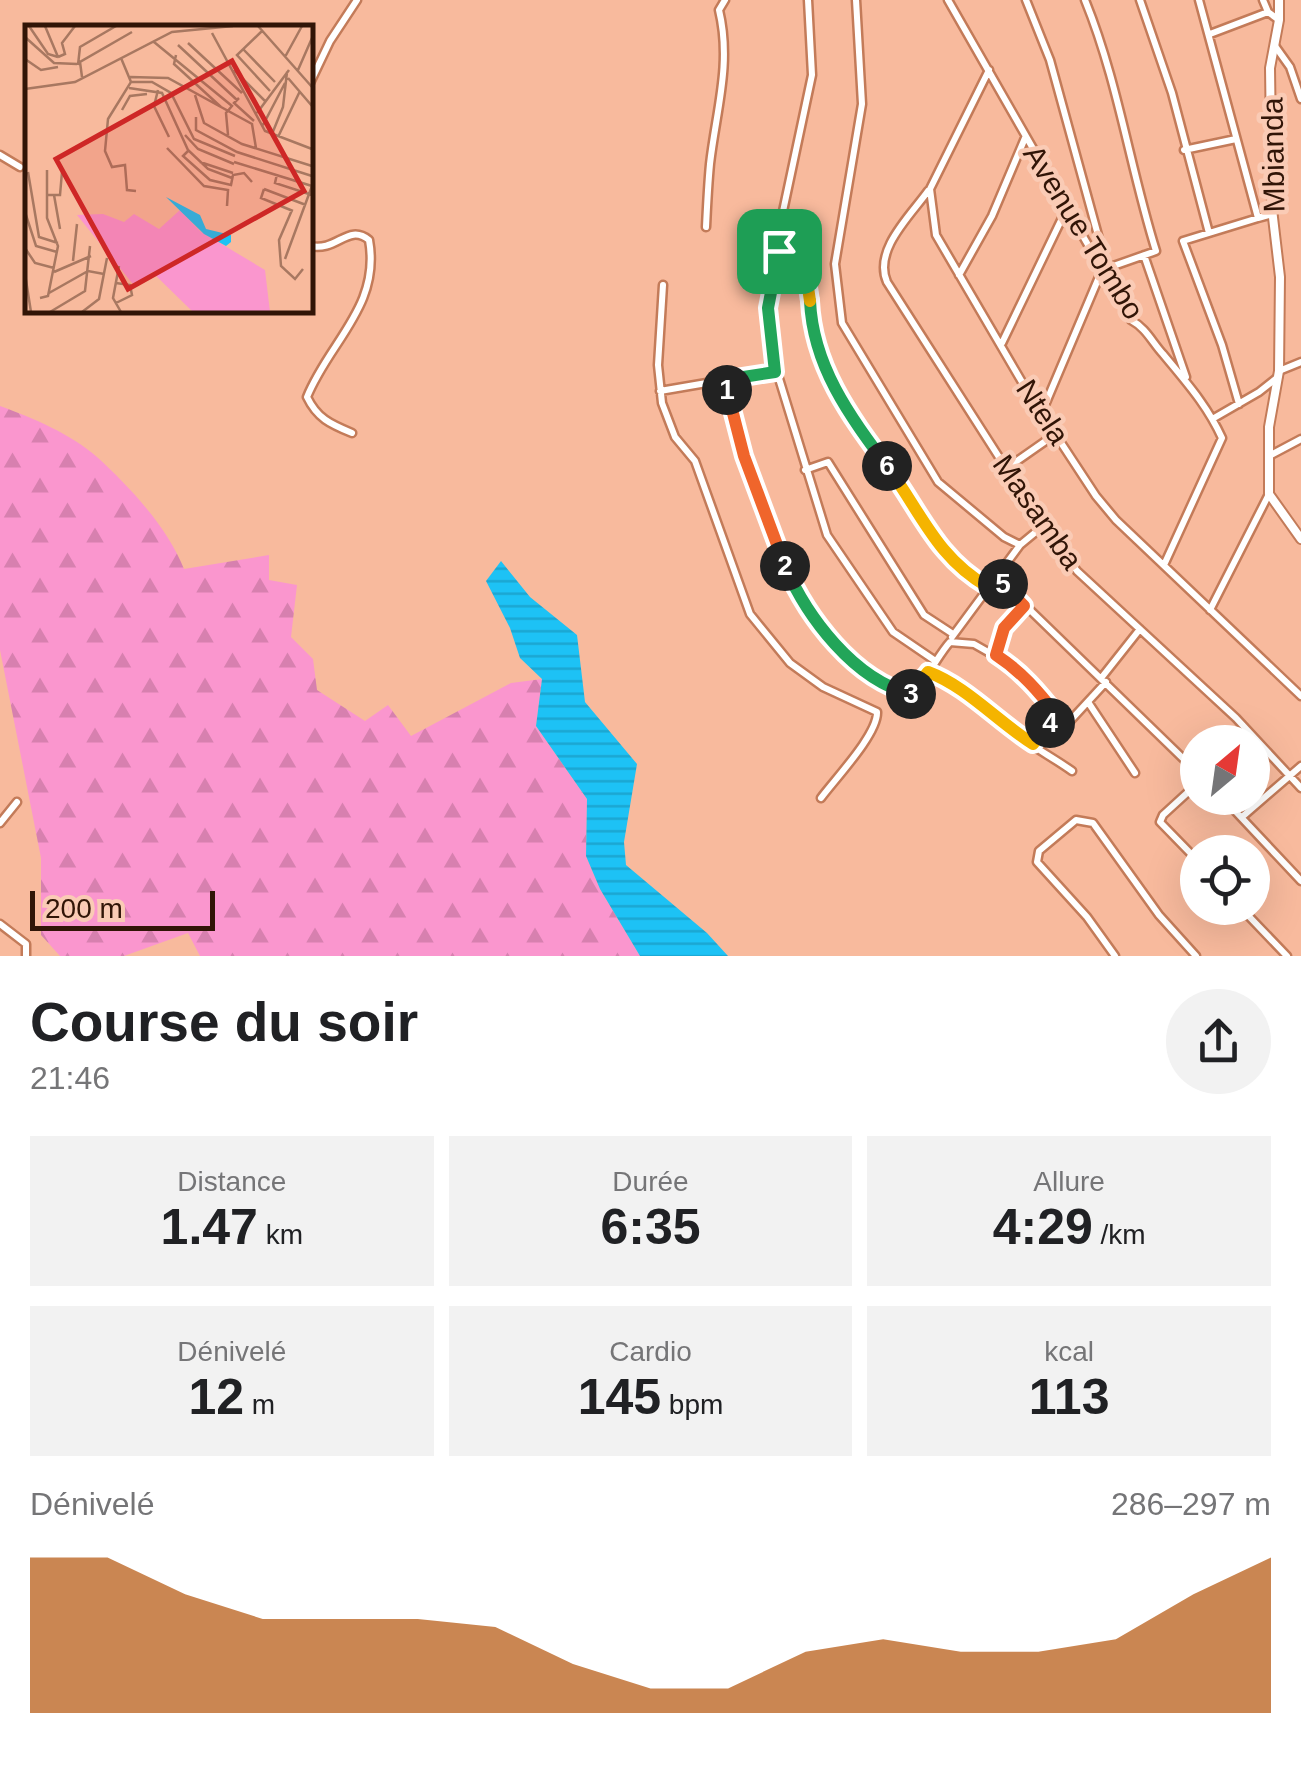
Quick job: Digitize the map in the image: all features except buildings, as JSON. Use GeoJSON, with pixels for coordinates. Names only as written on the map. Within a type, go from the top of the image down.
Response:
{"type":"FeatureCollection","features":[{"type":"Feature","properties":{"kind":"street"},"geometry":{"type":"LineString","coordinates":[[312,80],[330,41],[357,0]]}},
{"type":"Feature","properties":{"kind":"street"},"geometry":{"type":"LineString","coordinates":[[706,227],[710,163],[726,72],[726,37],[719,10],[724,0]]}},
{"type":"Feature","properties":{"kind":"street"},"geometry":{"type":"LineString","coordinates":[[808,0],[812,75],[782,216],[768,308],[775,372],[827,535],[892,632],[934,660]]}},
{"type":"Feature","properties":{"kind":"street"},"geometry":{"type":"LineString","coordinates":[[856,0],[862,104],[835,264],[842,322],[938,482],[1020,546]]}},
{"type":"Feature","properties":{"kind":"street","name":"Avenue Tombo"},"geometry":{"type":"LineString","coordinates":[[948,0],[1131,320],[1142,326],[1187,379],[1214,418]]}},
{"type":"Feature","properties":{"kind":"street"},"geometry":{"type":"LineString","coordinates":[[1026,0],[1050,60],[1104,269],[1042,412]]}},
{"type":"Feature","properties":{"kind":"street"},"geometry":{"type":"LineString","coordinates":[[1085,0],[1107,58],[1156,251],[1104,269]]}},
{"type":"Feature","properties":{"kind":"street"},"geometry":{"type":"LineString","coordinates":[[1140,0],[1172,93],[1209,234]]}},
{"type":"Feature","properties":{"kind":"street"},"geometry":{"type":"LineString","coordinates":[[1199,0],[1258,218]]}},
{"type":"Feature","properties":{"kind":"street"},"geometry":{"type":"LineString","coordinates":[[1262,0],[1268,12],[1279,20]]}},
{"type":"Feature","properties":{"kind":"street","name":"Mbianda"},"geometry":{"type":"LineString","coordinates":[[1269,494],[1269,427],[1279,373],[1280,277],[1273,214],[1270,68],[1279,0]]}},
{"type":"Feature","properties":{"kind":"street"},"geometry":{"type":"LineString","coordinates":[[1210,34],[1268,12]]}},
{"type":"Feature","properties":{"kind":"street"},"geometry":{"type":"LineString","coordinates":[[1275,46],[1290,68],[1301,99]]}},
{"type":"Feature","properties":{"kind":"street"},"geometry":{"type":"LineString","coordinates":[[930,189],[989,70]]}},
{"type":"Feature","properties":{"kind":"street"},"geometry":{"type":"LineString","coordinates":[[959,275],[998,204],[1026,137]]}},
{"type":"Feature","properties":{"kind":"street"},"geometry":{"type":"LineString","coordinates":[[1184,150],[1236,139]]}},
{"type":"Feature","properties":{"kind":"street"},"geometry":{"type":"LineString","coordinates":[[0,155],[20,167]]}},
{"type":"Feature","properties":{"kind":"street","name":"Ntela"},"geometry":{"type":"LineString","coordinates":[[930,189],[936,235],[1096,496],[1116,520],[1301,696]]}},
{"type":"Feature","properties":{"kind":"street","name":"Masamba"},"geometry":{"type":"LineString","coordinates":[[930,189],[890,244],[884,256],[883,274],[1042,526],[1077,571],[1236,718],[1301,788]]}},
{"type":"Feature","properties":{"kind":"street"},"geometry":{"type":"LineString","coordinates":[[1001,344],[1067,210]]}},
{"type":"Feature","properties":{"kind":"street"},"geometry":{"type":"LineString","coordinates":[[1239,404],[1222,345],[1183,241],[1273,214]]}},
{"type":"Feature","properties":{"kind":"street"},"geometry":{"type":"LineString","coordinates":[[312,246],[331,247],[353,233],[370,240],[368,283],[354,323],[313,381],[307,397],[314,412],[352,434]]}},
{"type":"Feature","properties":{"kind":"street"},"geometry":{"type":"LineString","coordinates":[[779,251],[806,274],[813,339],[834,390],[939,547],[964,573],[988,587]]}},
{"type":"Feature","properties":{"kind":"street"},"geometry":{"type":"LineString","coordinates":[[1144,256],[1187,379]]}},
{"type":"Feature","properties":{"kind":"street"},"geometry":{"type":"LineString","coordinates":[[662,286],[660,391],[675,437],[695,460],[750,614],[790,663],[823,687],[877,712],[870,734],[821,798]]}},
{"type":"Feature","properties":{"kind":"street"},"geometry":{"type":"LineString","coordinates":[[1164,564],[1222,438],[1214,418],[1301,362]]}},
{"type":"Feature","properties":{"kind":"street"},"geometry":{"type":"LineString","coordinates":[[660,391],[775,372]]}},
{"type":"Feature","properties":{"kind":"street"},"geometry":{"type":"LineString","coordinates":[[724,380],[763,511],[802,600],[856,666],[890,685],[912,694],[995,576],[1042,526]]}},
{"type":"Feature","properties":{"kind":"street"},"geometry":{"type":"LineString","coordinates":[[1007,468],[1057,433]]}},
{"type":"Feature","properties":{"kind":"street"},"geometry":{"type":"LineString","coordinates":[[1268,456],[1301,439]]}},
{"type":"Feature","properties":{"kind":"street"},"geometry":{"type":"LineString","coordinates":[[804,470],[828,462],[924,615],[952,638],[996,655],[1026,676],[1057,715],[1068,722],[1088,702],[1140,629]]}},
{"type":"Feature","properties":{"kind":"street"},"geometry":{"type":"LineString","coordinates":[[1210,610],[1269,494],[1299,533]]}},
{"type":"Feature","properties":{"kind":"street"},"geometry":{"type":"LineString","coordinates":[[995,576],[1180,755]]}},
{"type":"Feature","properties":{"kind":"street"},"geometry":{"type":"LineString","coordinates":[[996,655],[1004,628],[1024,606]]}},
{"type":"Feature","properties":{"kind":"street"},"geometry":{"type":"LineString","coordinates":[[928,672],[944,678],[949,686],[962,689],[1007,727],[1072,771]]}},
{"type":"Feature","properties":{"kind":"street"},"geometry":{"type":"LineString","coordinates":[[1088,702],[1135,772]]}},
{"type":"Feature","properties":{"kind":"street"},"geometry":{"type":"LineString","coordinates":[[1033,744],[1057,715]]}},
{"type":"Feature","properties":{"kind":"street"},"geometry":{"type":"LineString","coordinates":[[1301,766],[1242,817],[1301,880]]}},
{"type":"Feature","properties":{"kind":"street"},"geometry":{"type":"LineString","coordinates":[[1180,799],[1160,822],[1180,843]]}},
{"type":"Feature","properties":{"kind":"street"},"geometry":{"type":"LineString","coordinates":[[0,822],[17,802]]}},
{"type":"Feature","properties":{"kind":"street"},"geometry":{"type":"LineString","coordinates":[[1116,956],[1038,862],[1040,851],[1076,820],[1092,824],[1159,915],[1196,956]]}},
{"type":"Feature","properties":{"kind":"street"},"geometry":{"type":"LineString","coordinates":[[0,924],[26,944],[26,956]]}},
{"type":"Feature","properties":{"kind":"street"},"geometry":{"type":"LineString","coordinates":[[1258,925],[1288,956]]}},
{"type":"Feature","properties":{"kind":"green space"},"geometry":{"type":"Polygon","coordinates":[[[0,406],[64,434],[97,457],[147,509],[184,569],[269,555],[269,580],[297,585],[291,637],[313,659],[317,690],[365,721],[388,705],[411,736],[511,683],[542,679],[536,726],[587,799],[586,856],[600,889],[640,956],[200,956],[188,933],[124,956],[60,956],[41,935],[41,858],[0,650],[0,406]]]}},
{"type":"Feature","properties":{"kind":"water"},"geometry":{"type":"Polygon","coordinates":[[[501,561],[530,597],[577,635],[585,702],[637,764],[624,842],[626,865],[707,933],[728,956],[640,956],[600,889],[586,856],[587,799],[536,726],[542,679],[520,658],[486,581],[501,561]]]}},
{"type":"Feature","properties":{"kind":"route"},"geometry":{"type":"LineString","coordinates":[[779,251],[802,268],[809,280],[813,339],[834,390],[939,547],[964,573],[988,587],[995,576],[1024,606],[1004,628],[996,655],[1026,676],[1057,715],[1033,744],[965,691],[949,686],[944,678],[928,672],[917,690],[907,694],[856,666],[802,600],[792,581],[744,456],[724,380],[775,372],[768,308],[779,251]]}}]}
